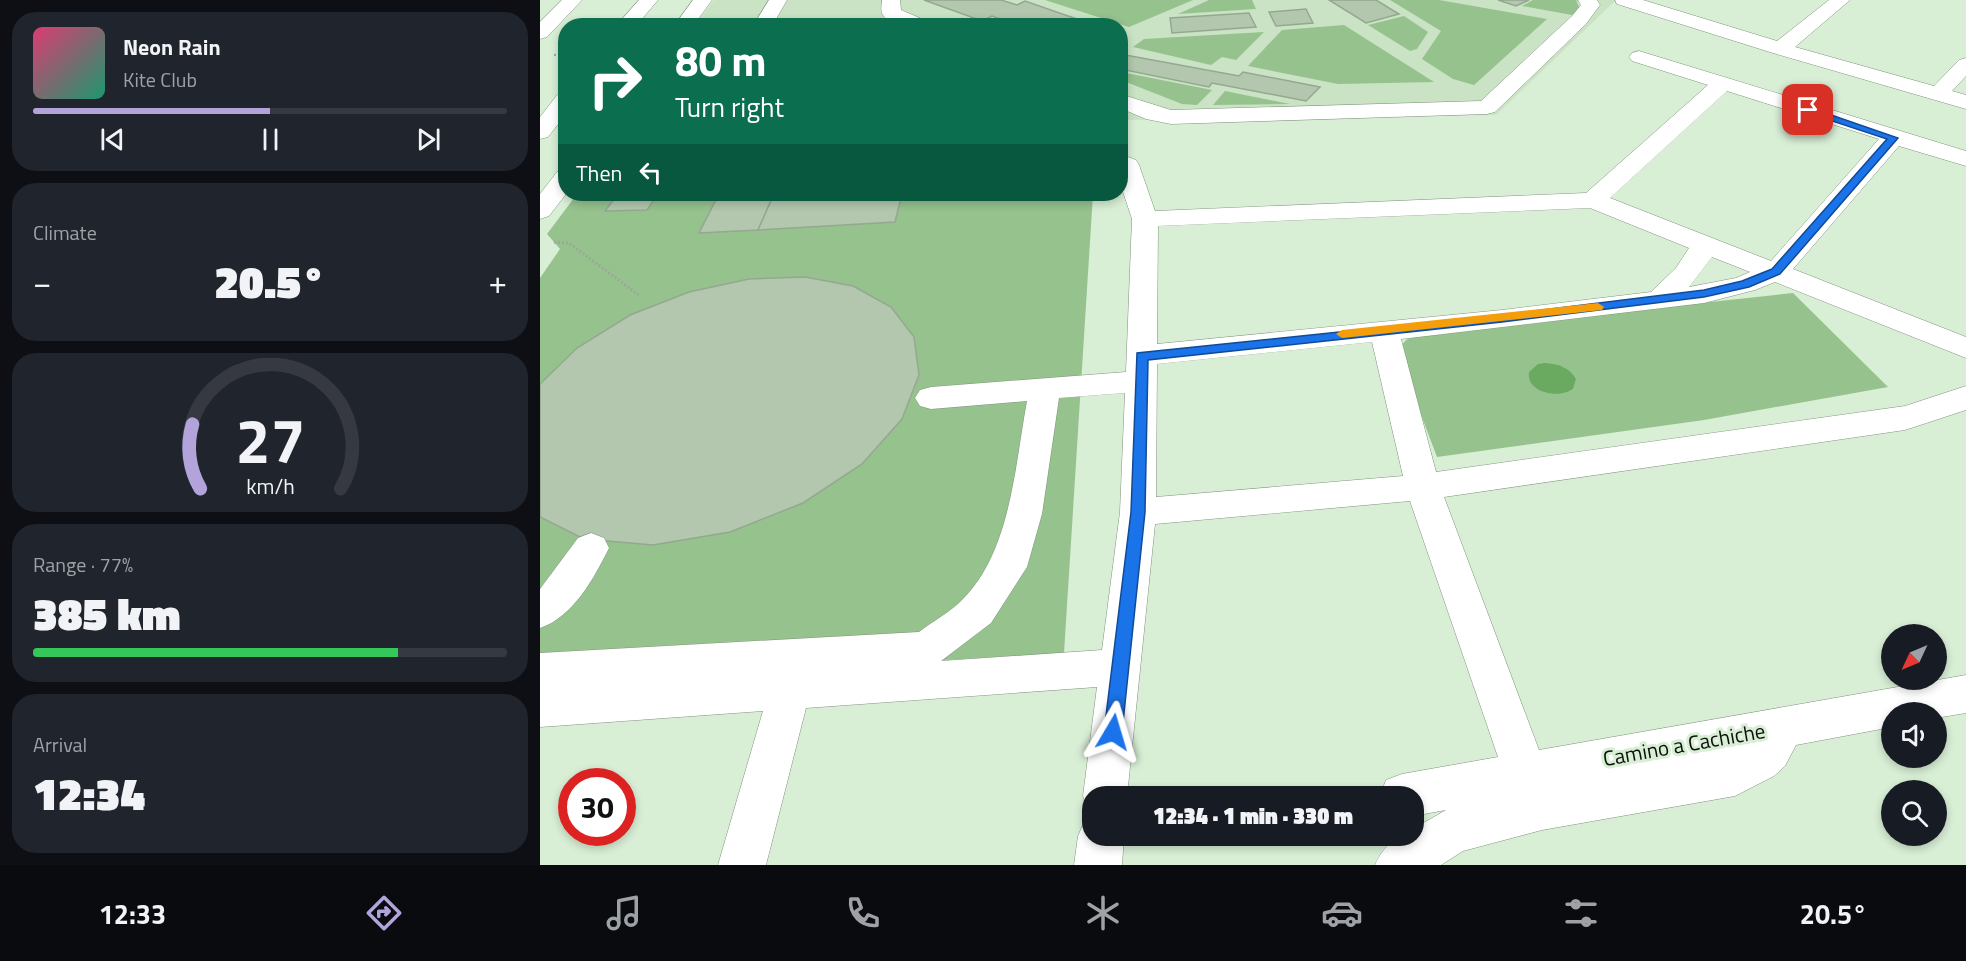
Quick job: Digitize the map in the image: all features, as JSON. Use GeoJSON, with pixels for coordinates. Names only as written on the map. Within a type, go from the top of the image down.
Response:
{"type":"FeatureCollection","features":[{"type":"Feature","properties":{"kind":"main road"},"geometry":{"type":"LineString","coordinates":[[540,33],[573,0]]}},
{"type":"Feature","properties":{"kind":"main road"},"geometry":{"type":"LineString","coordinates":[[632,18],[649,0]]}},
{"type":"Feature","properties":{"kind":"main road"},"geometry":{"type":"LineString","coordinates":[[689,18],[703,0]]}},
{"type":"Feature","properties":{"kind":"main road"},"geometry":{"type":"LineString","coordinates":[[767,18],[778,0]]}},
{"type":"Feature","properties":{"kind":"main road"},"geometry":{"type":"LineString","coordinates":[[891,0],[891,13],[903,18]]}},
{"type":"Feature","properties":{"kind":"main road"},"geometry":{"type":"LineString","coordinates":[[1128,103],[1154,114],[1171,117],[1487,107],[1579,20],[1591,5],[1587,0]]}},
{"type":"Feature","properties":{"kind":"main road"},"geometry":{"type":"LineString","coordinates":[[1628,0],[1780,49],[1966,102]]}},
{"type":"Feature","properties":{"kind":"main road"},"geometry":{"type":"LineString","coordinates":[[1780,49],[1841,0]]}},
{"type":"Feature","properties":{"kind":"main road"},"geometry":{"type":"LineString","coordinates":[[1639,57],[1966,159]]}},
{"type":"Feature","properties":{"kind":"main road"},"geometry":{"type":"LineString","coordinates":[[1938,94],[1966,64]]}},
{"type":"Feature","properties":{"kind":"main road"},"geometry":{"type":"LineString","coordinates":[[1593,200],[1723,83]]}},
{"type":"Feature","properties":{"kind":"main road"},"geometry":{"type":"LineString","coordinates":[[540,132],[558,109]]}},
{"type":"Feature","properties":{"kind":"main road"},"geometry":{"type":"LineString","coordinates":[[931,398],[1045,389],[1141,368],[1384,330],[1659,300],[1704,294],[1745,284],[1776,272],[1893,138]]}},
{"type":"Feature","properties":{"kind":"main road"},"geometry":{"type":"LineString","coordinates":[[1106,786],[1138,512],[1145,219],[1128,168]]}},
{"type":"Feature","properties":{"kind":"main road"},"geometry":{"type":"LineString","coordinates":[[540,211],[558,174]]}},
{"type":"Feature","properties":{"kind":"main road"},"geometry":{"type":"LineString","coordinates":[[1145,219],[1593,200],[1966,348]]}},
{"type":"Feature","properties":{"kind":"main road"},"geometry":{"type":"LineString","coordinates":[[1659,300],[1700,258],[1704,243]]}},
{"type":"Feature","properties":{"kind":"main road"},"geometry":{"type":"LineString","coordinates":[[1384,330],[1423,488],[1525,773]]}},
{"type":"Feature","properties":{"kind":"main road"},"geometry":{"type":"LineString","coordinates":[[540,671],[927,649],[977,611],[1008,567],[1024,514],[1045,389]]}},
{"type":"Feature","properties":{"kind":"main road"},"geometry":{"type":"LineString","coordinates":[[1138,512],[1423,488],[1905,418],[1937,409],[1966,397]]}},
{"type":"Feature","properties":{"kind":"main road"},"geometry":{"type":"LineString","coordinates":[[540,612],[557,597],[591,548]]}},
{"type":"Feature","properties":{"kind":"main road"},"geometry":{"type":"LineString","coordinates":[[540,708],[1120,667]]}},
{"type":"Feature","properties":{"kind":"main road"},"geometry":{"type":"LineString","coordinates":[[742,865],[789,692]]}},
{"type":"Feature","properties":{"kind":"main road","name":"Camino a Cachiche"},"geometry":{"type":"LineString","coordinates":[[1424,792],[1966,694]]}},
{"type":"Feature","properties":{"kind":"main road"},"geometry":{"type":"LineString","coordinates":[[1399,865],[1453,830],[1542,808],[1735,775],[1758,764],[1774,747],[1782,726]]}},
{"type":"Feature","properties":{"kind":"main road"},"geometry":{"type":"LineString","coordinates":[[1098,865],[1100,846]]}},
{"type":"Feature","properties":{"kind":"path"},"geometry":{"type":"LineString","coordinates":[[554,242],[569,243],[640,296]]}},
{"type":"Feature","properties":{"kind":"shaded area"},"geometry":{"type":"Polygon","coordinates":[[[714,0],[1615,1],[1496,115],[1128,120],[1128,18],[700,18],[714,0]]]}},
{"type":"Feature","properties":{"kind":"shaded area"},"geometry":{"type":"Polygon","coordinates":[[[1045,0],[1193,0],[1129,27],[1128,18],[1101,18],[1045,0]]]}},
{"type":"Feature","properties":{"kind":"shaded area"},"geometry":{"type":"Polygon","coordinates":[[[1209,0],[1252,0],[1256,9],[1178,14],[1209,0]]]}},
{"type":"Feature","properties":{"kind":"shaded area"},"geometry":{"type":"Polygon","coordinates":[[[1390,0],[1439,0],[1547,19],[1474,85],[1453,79],[1422,59],[1441,31],[1390,0]]]}},
{"type":"Feature","properties":{"kind":"shaded area"},"geometry":{"type":"Polygon","coordinates":[[[1533,0],[1576,0],[1580,9],[1572,15],[1522,6],[1533,0]]]}},
{"type":"Feature","properties":{"kind":"shaded area"},"geometry":{"type":"Polygon","coordinates":[[[1404,16],[1428,32],[1417,49],[1410,51],[1368,25],[1404,16]]]}},
{"type":"Feature","properties":{"kind":"shaded area"},"geometry":{"type":"Polygon","coordinates":[[[1344,25],[1434,82],[1338,84],[1248,66],[1282,30],[1344,25]]]}},
{"type":"Feature","properties":{"kind":"shaded area"},"geometry":{"type":"Polygon","coordinates":[[[1264,32],[1236,60],[1222,57],[1211,65],[1133,47],[1144,39],[1264,32]]]}},
{"type":"Feature","properties":{"kind":"shaded area"},"geometry":{"type":"Polygon","coordinates":[[[1128,74],[1212,90],[1197,105],[1182,104],[1128,83],[1128,74]]]}},
{"type":"Feature","properties":{"kind":"shaded area"},"geometry":{"type":"Polygon","coordinates":[[[1225,91],[1290,104],[1213,105],[1225,91]]]}},
{"type":"Feature","properties":{"kind":"shaded area"},"geometry":{"type":"Polygon","coordinates":[[[572,201],[1093,201],[1064,653],[540,684],[540,278],[560,249],[547,234],[572,201]]]}},
{"type":"Feature","properties":{"kind":"shaded area"},"geometry":{"type":"Polygon","coordinates":[[[1793,293],[1888,387],[1704,420],[1437,457],[1397,351],[1406,340],[1422,333],[1793,293]]]}},
{"type":"Feature","properties":{"kind":"shaded area"},"geometry":{"type":"Polygon","coordinates":[[[1545,363],[1567,369],[1576,379],[1573,389],[1560,394],[1552,394],[1533,385],[1529,379],[1529,372],[1538,364],[1545,363]]]}},
{"type":"Feature","properties":{"kind":"building"},"geometry":{"type":"Polygon","coordinates":[[[924,0],[1001,0],[1017,5],[1025,1],[1074,18],[998,18],[992,16],[974,18],[924,0]]]}},
{"type":"Feature","properties":{"kind":"building"},"geometry":{"type":"Polygon","coordinates":[[[1329,0],[1376,0],[1399,14],[1366,23],[1329,0]]]}},
{"type":"Feature","properties":{"kind":"building"},"geometry":{"type":"Polygon","coordinates":[[[1498,0],[1529,0],[1516,6],[1498,0]]]}},
{"type":"Feature","properties":{"kind":"building"},"geometry":{"type":"Polygon","coordinates":[[[1306,9],[1313,23],[1276,26],[1269,12],[1306,9]]]}},
{"type":"Feature","properties":{"kind":"building"},"geometry":{"type":"Polygon","coordinates":[[[1249,13],[1256,27],[1172,33],[1170,18],[1249,13]]]}},
{"type":"Feature","properties":{"kind":"building"},"geometry":{"type":"Polygon","coordinates":[[[1128,55],[1239,76],[1243,72],[1320,87],[1306,101],[1212,83],[1209,87],[1128,71],[1128,55]]]}},
{"type":"Feature","properties":{"kind":"building"},"geometry":{"type":"Polygon","coordinates":[[[613,201],[653,201],[647,210],[605,211],[613,201]]]}},
{"type":"Feature","properties":{"kind":"building"},"geometry":{"type":"Polygon","coordinates":[[[715,201],[771,201],[758,230],[699,233],[715,201]]]}},
{"type":"Feature","properties":{"kind":"building"},"geometry":{"type":"Polygon","coordinates":[[[771,201],[900,201],[895,222],[758,230],[771,201]]]}},
{"type":"Feature","properties":{"kind":"building"},"geometry":{"type":"Polygon","coordinates":[[[805,277],[853,286],[891,307],[914,337],[919,375],[902,419],[862,464],[803,503],[730,532],[653,545],[584,539],[540,517],[540,384],[577,348],[630,315],[689,292],[749,279],[805,277]]]}},
{"type":"Feature","properties":{"kind":"slow traffic"},"geometry":{"type":"LineString","coordinates":[[1342,334],[1502,319],[1598,307]]}},
{"type":"Feature","properties":{"kind":"route"},"geometry":{"type":"LineString","coordinates":[[1113,732],[1138,512],[1141,356],[1502,319],[1704,294],[1745,284],[1776,272],[1893,138],[1808,110]]}}]}
